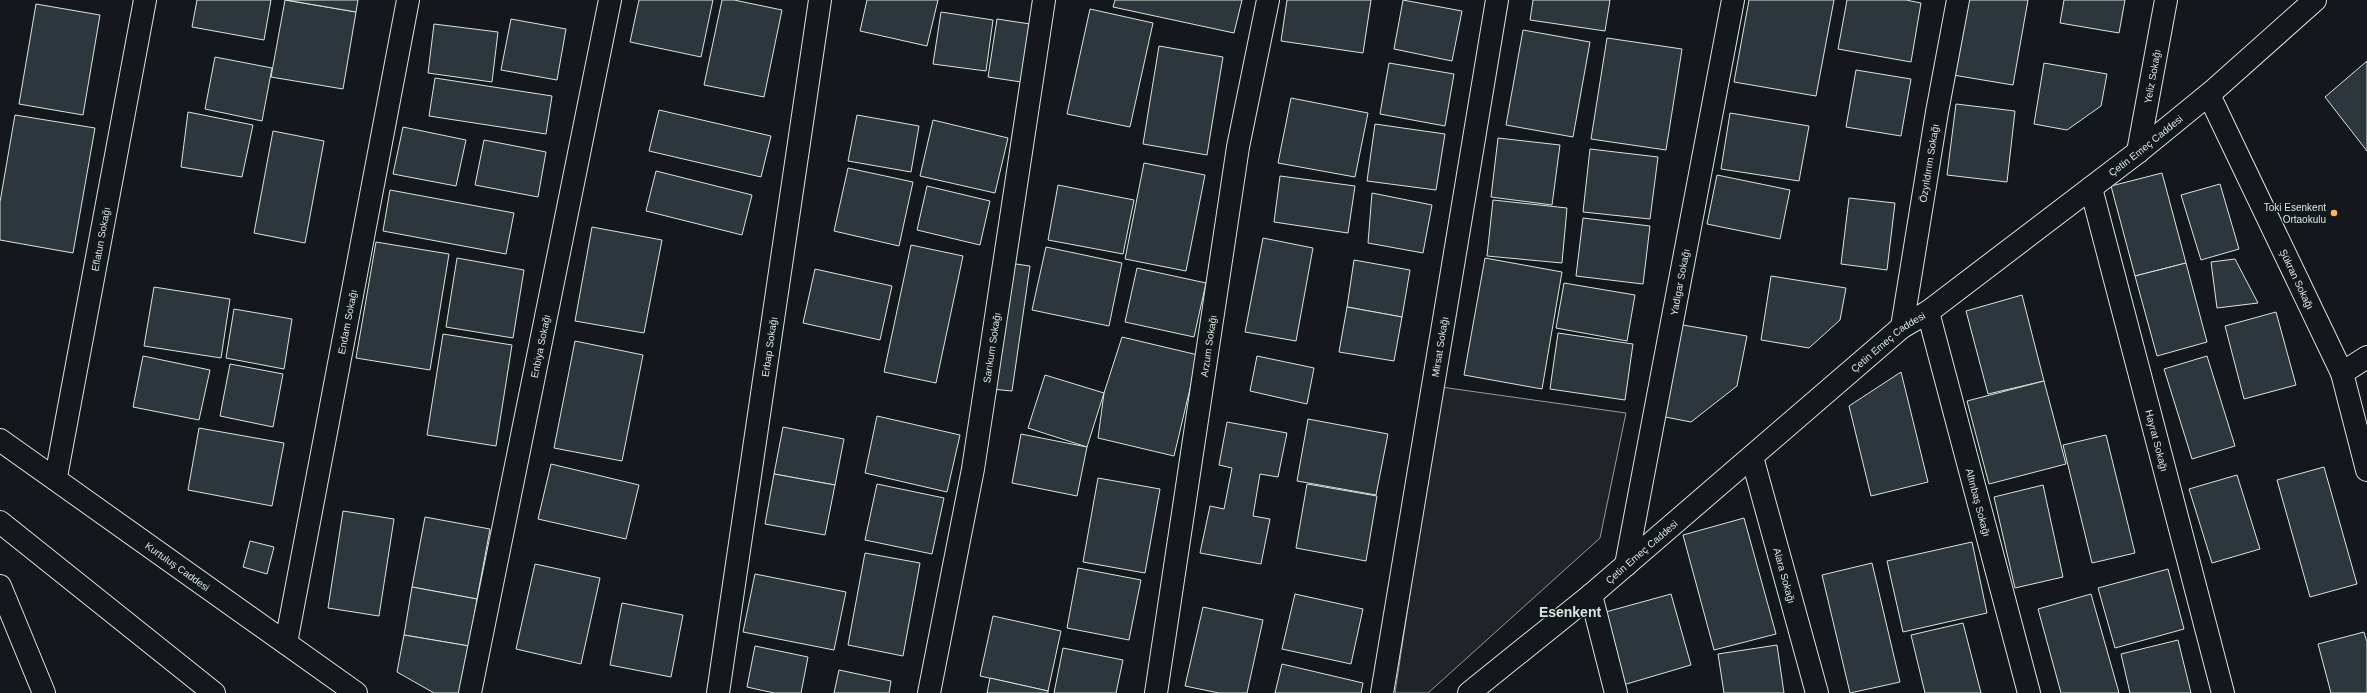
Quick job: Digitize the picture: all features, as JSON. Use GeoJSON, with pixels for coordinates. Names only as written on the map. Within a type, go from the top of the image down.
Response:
{"type":"FeatureCollection","features":[{"type":"Feature","properties":{"kind":"street","name":"Eflatun Sokağı"},"geometry":{"type":"LineString","coordinates":[[56,477],[145,0]]}},
{"type":"Feature","properties":{"kind":"street","name":"Endam Sokağı"},"geometry":{"type":"LineString","coordinates":[[286,643],[408,0]]}},
{"type":"Feature","properties":{"kind":"street","name":"Enbiya Sokağı"},"geometry":{"type":"LineString","coordinates":[[470,693],[610,0]]}},
{"type":"Feature","properties":{"kind":"street","name":"Erbap Sokağı"},"geometry":{"type":"LineString","coordinates":[[718,693],[820,0]]}},
{"type":"Feature","properties":{"kind":"street","name":"Sarıkum Sokağı"},"geometry":{"type":"LineString","coordinates":[[929,693],[973,469],[1044,0]]}},
{"type":"Feature","properties":{"kind":"street","name":"Arzum Sokağı"},"geometry":{"type":"LineString","coordinates":[[1156,693],[1238,147],[1268,0]]}},
{"type":"Feature","properties":{"kind":"street","name":"Mirsat Sokağı"},"geometry":{"type":"LineString","coordinates":[[1382,693],[1497,0]]}},
{"type":"Feature","properties":{"kind":"street","name":"Yadigar Sokağı"},"geometry":{"type":"LineString","coordinates":[[1626,565],[1734,0]]}},
{"type":"Feature","properties":{"kind":"street","name":"Özyıldırım Sokağı"},"geometry":{"type":"LineString","coordinates":[[1902,326],[1937,112],[1958,0]]}},
{"type":"Feature","properties":{"kind":"street","name":"Yeliz Sokağı"},"geometry":{"type":"LineString","coordinates":[[2138,152],[2166,0]]}},
{"type":"Feature","properties":{"kind":"street","name":"Çetin Emeç Caddesi"},"geometry":{"type":"LineString","coordinates":[[1469,693],[1591,595],[1752,458],[1902,326],[1928,312],[2138,152],[2209,95],[2315,0]]}},
{"type":"Feature","properties":{"kind":"street","name":"Şükran Sokağı"},"geometry":{"type":"LineString","coordinates":[[2209,95],[2342,373],[2367,470]]}},
{"type":"Feature","properties":{"kind":"street","name":"Hayrat Sokağı"},"geometry":{"type":"LineString","coordinates":[[2091,188],[2223,693]]}},
{"type":"Feature","properties":{"kind":"street","name":"Altınbaş Sokağı"},"geometry":{"type":"LineString","coordinates":[[1928,312],[2029,693]]}},
{"type":"Feature","properties":{"kind":"street"},"geometry":{"type":"LineString","coordinates":[[2342,373],[2367,357]]}},
{"type":"Feature","properties":{"kind":"street","name":"Kurtuluş Caddesi"},"geometry":{"type":"LineString","coordinates":[[0,440],[56,477],[356,693]]}},
{"type":"Feature","properties":{"kind":"street","name":"Alara Sokağı"},"geometry":{"type":"LineString","coordinates":[[1752,458],[1818,693]]}},
{"type":"Feature","properties":{"kind":"street"},"geometry":{"type":"LineString","coordinates":[[0,522],[214,693]]}},
{"type":"Feature","properties":{"kind":"street"},"geometry":{"type":"LineString","coordinates":[[0,586],[44,693]]}},
{"type":"Feature","properties":{"kind":"street"},"geometry":{"type":"LineString","coordinates":[[1591,595],[1616,693]]}},
{"type":"Feature","properties":{"kind":"shaded area"},"geometry":{"type":"Polygon","coordinates":[[[1441,387],[1626,413],[1600,538],[1428,693],[1395,693],[1441,387]]]}},
{"type":"Feature","properties":{"kind":"building"},"geometry":{"type":"Polygon","coordinates":[[[197,0],[271,0],[264,40],[192,27],[197,0]]]}},
{"type":"Feature","properties":{"kind":"building"},"geometry":{"type":"Polygon","coordinates":[[[285,0],[356,12],[343,89],[271,77],[285,0]]]}},
{"type":"Feature","properties":{"kind":"building"},"geometry":{"type":"Polygon","coordinates":[[[286,0],[358,0],[356,12],[286,0]]]}},
{"type":"Feature","properties":{"kind":"building"},"geometry":{"type":"Polygon","coordinates":[[[639,0],[713,0],[701,57],[630,42],[639,0]]]}},
{"type":"Feature","properties":{"kind":"building"},"geometry":{"type":"Polygon","coordinates":[[[722,0],[734,0],[782,10],[764,97],[704,85],[722,0]]]}},
{"type":"Feature","properties":{"kind":"building"},"geometry":{"type":"Polygon","coordinates":[[[867,0],[938,0],[927,46],[860,31],[867,0]]]}},
{"type":"Feature","properties":{"kind":"building"},"geometry":{"type":"Polygon","coordinates":[[[1115,0],[1242,0],[1234,33],[1113,7],[1115,0]]]}},
{"type":"Feature","properties":{"kind":"building"},"geometry":{"type":"Polygon","coordinates":[[[1287,0],[1371,0],[1363,53],[1281,41],[1287,0]]]}},
{"type":"Feature","properties":{"kind":"building"},"geometry":{"type":"Polygon","coordinates":[[[1403,0],[1462,11],[1452,61],[1394,49],[1403,0]]]}},
{"type":"Feature","properties":{"kind":"building"},"geometry":{"type":"Polygon","coordinates":[[[1533,0],[1610,0],[1605,31],[1530,20],[1533,0]]]}},
{"type":"Feature","properties":{"kind":"building"},"geometry":{"type":"Polygon","coordinates":[[[1749,0],[1834,0],[1816,96],[1734,82],[1749,0]]]}},
{"type":"Feature","properties":{"kind":"building"},"geometry":{"type":"Polygon","coordinates":[[[1847,0],[1906,0],[1921,3],[1911,62],[1838,49],[1847,0]]]}},
{"type":"Feature","properties":{"kind":"building"},"geometry":{"type":"Polygon","coordinates":[[[1966,0],[2028,0],[2013,85],[1953,75],[1966,0]]]}},
{"type":"Feature","properties":{"kind":"building"},"geometry":{"type":"Polygon","coordinates":[[[2064,0],[2125,0],[2119,33],[2060,23],[2064,0]]]}},
{"type":"Feature","properties":{"kind":"building"},"geometry":{"type":"Polygon","coordinates":[[[36,4],[100,15],[83,115],[19,104],[36,4]]]}},
{"type":"Feature","properties":{"kind":"building"},"geometry":{"type":"Polygon","coordinates":[[[1090,9],[1153,23],[1130,127],[1067,114],[1090,9]]]}},
{"type":"Feature","properties":{"kind":"building"},"geometry":{"type":"Polygon","coordinates":[[[941,12],[993,20],[986,71],[933,64],[941,12]]]}},
{"type":"Feature","properties":{"kind":"building"},"geometry":{"type":"Polygon","coordinates":[[[511,19],[566,29],[557,80],[501,70],[511,19]]]}},
{"type":"Feature","properties":{"kind":"building"},"geometry":{"type":"Polygon","coordinates":[[[997,19],[1030,24],[1021,82],[988,77],[997,19]]]}},
{"type":"Feature","properties":{"kind":"building"},"geometry":{"type":"Polygon","coordinates":[[[434,24],[498,32],[492,82],[428,73],[434,24]]]}},
{"type":"Feature","properties":{"kind":"building"},"geometry":{"type":"Polygon","coordinates":[[[1523,30],[1590,42],[1573,137],[1506,125],[1523,30]]]}},
{"type":"Feature","properties":{"kind":"building"},"geometry":{"type":"Polygon","coordinates":[[[1607,38],[1682,49],[1666,150],[1591,139],[1607,38]]]}},
{"type":"Feature","properties":{"kind":"building"},"geometry":{"type":"Polygon","coordinates":[[[1159,46],[1223,57],[1207,155],[1143,144],[1159,46]]]}},
{"type":"Feature","properties":{"kind":"building"},"geometry":{"type":"Polygon","coordinates":[[[215,57],[272,68],[262,121],[205,109],[215,57]]]}},
{"type":"Feature","properties":{"kind":"building"},"geometry":{"type":"Polygon","coordinates":[[[2367,61],[2367,151],[2325,97],[2367,61]]]}},
{"type":"Feature","properties":{"kind":"building"},"geometry":{"type":"Polygon","coordinates":[[[1389,63],[1454,74],[1445,126],[1380,114],[1389,63]]]}},
{"type":"Feature","properties":{"kind":"building"},"geometry":{"type":"Polygon","coordinates":[[[2044,63],[2107,74],[2101,106],[2067,130],[2034,124],[2044,63]]]}},
{"type":"Feature","properties":{"kind":"building"},"geometry":{"type":"Polygon","coordinates":[[[1856,70],[1911,79],[1901,136],[1846,127],[1856,70]]]}},
{"type":"Feature","properties":{"kind":"building"},"geometry":{"type":"Polygon","coordinates":[[[435,78],[552,96],[546,134],[429,116],[435,78]]]}},
{"type":"Feature","properties":{"kind":"building"},"geometry":{"type":"Polygon","coordinates":[[[1291,98],[1368,113],[1355,177],[1278,163],[1291,98]]]}},
{"type":"Feature","properties":{"kind":"building"},"geometry":{"type":"Polygon","coordinates":[[[1956,104],[2015,111],[2007,182],[1947,175],[1956,104]]]}},
{"type":"Feature","properties":{"kind":"building"},"geometry":{"type":"Polygon","coordinates":[[[659,110],[771,136],[761,177],[649,151],[659,110]]]}},
{"type":"Feature","properties":{"kind":"building"},"geometry":{"type":"Polygon","coordinates":[[[188,112],[253,125],[242,177],[181,167],[188,112]]]}},
{"type":"Feature","properties":{"kind":"building"},"geometry":{"type":"Polygon","coordinates":[[[1730,113],[1809,126],[1799,181],[1721,169],[1730,113]]]}},
{"type":"Feature","properties":{"kind":"building"},"geometry":{"type":"Polygon","coordinates":[[[15,115],[95,128],[73,253],[0,240],[0,202],[15,115]]]}},
{"type":"Feature","properties":{"kind":"building"},"geometry":{"type":"Polygon","coordinates":[[[857,115],[919,126],[911,172],[848,161],[857,115]]]}},
{"type":"Feature","properties":{"kind":"building"},"geometry":{"type":"Polygon","coordinates":[[[933,120],[1008,138],[995,193],[920,176],[933,120]]]}},
{"type":"Feature","properties":{"kind":"building"},"geometry":{"type":"Polygon","coordinates":[[[1375,124],[1445,134],[1436,190],[1367,181],[1375,124]]]}},
{"type":"Feature","properties":{"kind":"building"},"geometry":{"type":"Polygon","coordinates":[[[403,127],[466,140],[456,186],[393,174],[403,127]]]}},
{"type":"Feature","properties":{"kind":"building"},"geometry":{"type":"Polygon","coordinates":[[[273,131],[324,141],[305,243],[254,233],[273,131]]]}},
{"type":"Feature","properties":{"kind":"building"},"geometry":{"type":"Polygon","coordinates":[[[1498,138],[1560,145],[1552,205],[1491,197],[1498,138]]]}},
{"type":"Feature","properties":{"kind":"building"},"geometry":{"type":"Polygon","coordinates":[[[484,140],[546,152],[538,197],[475,185],[484,140]]]}},
{"type":"Feature","properties":{"kind":"building"},"geometry":{"type":"Polygon","coordinates":[[[1590,149],[1658,157],[1650,219],[1583,212],[1590,149]]]}},
{"type":"Feature","properties":{"kind":"building"},"geometry":{"type":"Polygon","coordinates":[[[1144,163],[1205,175],[1186,271],[1125,259],[1144,163]]]}},
{"type":"Feature","properties":{"kind":"building"},"geometry":{"type":"Polygon","coordinates":[[[848,168],[913,182],[899,246],[834,231],[848,168]]]}},
{"type":"Feature","properties":{"kind":"building"},"geometry":{"type":"Polygon","coordinates":[[[656,171],[752,195],[742,235],[646,211],[656,171]]]}},
{"type":"Feature","properties":{"kind":"building"},"geometry":{"type":"Polygon","coordinates":[[[2162,173],[2186,263],[2135,276],[2111,186],[2162,173]]]}},
{"type":"Feature","properties":{"kind":"building"},"geometry":{"type":"Polygon","coordinates":[[[1717,175],[1790,190],[1780,239],[1707,224],[1717,175]]]}},
{"type":"Feature","properties":{"kind":"building"},"geometry":{"type":"Polygon","coordinates":[[[1280,176],[1355,186],[1348,233],[1274,222],[1280,176]]]}},
{"type":"Feature","properties":{"kind":"building"},"geometry":{"type":"Polygon","coordinates":[[[2220,184],[2239,249],[2201,260],[2181,195],[2220,184]]]}},
{"type":"Feature","properties":{"kind":"building"},"geometry":{"type":"Polygon","coordinates":[[[1058,185],[1134,200],[1123,254],[1048,240],[1058,185]]]}},
{"type":"Feature","properties":{"kind":"building"},"geometry":{"type":"Polygon","coordinates":[[[927,186],[990,201],[980,245],[917,230],[927,186]]]}},
{"type":"Feature","properties":{"kind":"building"},"geometry":{"type":"Polygon","coordinates":[[[390,190],[514,213],[506,254],[383,231],[390,190]]]}},
{"type":"Feature","properties":{"kind":"building"},"geometry":{"type":"Polygon","coordinates":[[[1372,193],[1432,205],[1423,253],[1368,243],[1372,193]]]}},
{"type":"Feature","properties":{"kind":"building"},"geometry":{"type":"Polygon","coordinates":[[[1849,198],[1895,203],[1887,270],[1841,264],[1849,198]]]}},
{"type":"Feature","properties":{"kind":"building"},"geometry":{"type":"Polygon","coordinates":[[[1493,200],[1567,208],[1562,263],[1487,256],[1493,200]]]}},
{"type":"Feature","properties":{"kind":"building"},"geometry":{"type":"Polygon","coordinates":[[[1583,218],[1650,226],[1643,284],[1576,276],[1583,218]]]}},
{"type":"Feature","properties":{"kind":"building"},"geometry":{"type":"Polygon","coordinates":[[[592,227],[662,240],[644,333],[575,321],[592,227]]]}},
{"type":"Feature","properties":{"kind":"building"},"geometry":{"type":"Polygon","coordinates":[[[1263,238],[1313,248],[1296,341],[1245,332],[1263,238]]]}},
{"type":"Feature","properties":{"kind":"building"},"geometry":{"type":"Polygon","coordinates":[[[376,242],[449,254],[430,370],[356,358],[376,242]]]}},
{"type":"Feature","properties":{"kind":"building"},"geometry":{"type":"Polygon","coordinates":[[[911,245],[963,256],[936,383],[884,372],[911,245]]]}},
{"type":"Feature","properties":{"kind":"building"},"geometry":{"type":"Polygon","coordinates":[[[1046,247],[1122,263],[1109,326],[1032,310],[1046,247]]]}},
{"type":"Feature","properties":{"kind":"building"},"geometry":{"type":"Polygon","coordinates":[[[457,258],[524,270],[513,338],[446,327],[457,258]]]}},
{"type":"Feature","properties":{"kind":"building"},"geometry":{"type":"Polygon","coordinates":[[[1485,258],[1562,272],[1542,389],[1464,375],[1485,258]]]}},
{"type":"Feature","properties":{"kind":"building"},"geometry":{"type":"Polygon","coordinates":[[[2235,259],[2258,303],[2217,308],[2211,262],[2235,259]]]}},
{"type":"Feature","properties":{"kind":"building"},"geometry":{"type":"Polygon","coordinates":[[[1354,260],[1410,270],[1402,317],[1347,307],[1354,260]]]}},
{"type":"Feature","properties":{"kind":"building"},"geometry":{"type":"Polygon","coordinates":[[[1009,263],[1030,266],[1012,391],[991,389],[1009,263]]]}},
{"type":"Feature","properties":{"kind":"building"},"geometry":{"type":"Polygon","coordinates":[[[2186,263],[2207,342],[2157,356],[2135,276],[2186,263]]]}},
{"type":"Feature","properties":{"kind":"building"},"geometry":{"type":"Polygon","coordinates":[[[1137,268],[1206,283],[1194,337],[1125,322],[1137,268]]]}},
{"type":"Feature","properties":{"kind":"building"},"geometry":{"type":"Polygon","coordinates":[[[815,269],[892,286],[880,340],[803,323],[815,269]]]}},
{"type":"Feature","properties":{"kind":"building"},"geometry":{"type":"Polygon","coordinates":[[[1771,276],[1846,288],[1840,320],[1809,348],[1761,340],[1771,276]]]}},
{"type":"Feature","properties":{"kind":"building"},"geometry":{"type":"Polygon","coordinates":[[[1564,283],[1635,295],[1627,341],[1556,328],[1564,283]]]}},
{"type":"Feature","properties":{"kind":"building"},"geometry":{"type":"Polygon","coordinates":[[[154,287],[230,299],[221,358],[144,346],[154,287]]]}},
{"type":"Feature","properties":{"kind":"building"},"geometry":{"type":"Polygon","coordinates":[[[2022,295],[2044,381],[1988,394],[1966,311],[2022,295]]]}},
{"type":"Feature","properties":{"kind":"building"},"geometry":{"type":"Polygon","coordinates":[[[1347,307],[1402,317],[1394,361],[1339,352],[1347,307]]]}},
{"type":"Feature","properties":{"kind":"building"},"geometry":{"type":"Polygon","coordinates":[[[234,309],[292,319],[284,369],[226,358],[234,309]]]}},
{"type":"Feature","properties":{"kind":"building"},"geometry":{"type":"Polygon","coordinates":[[[2276,312],[2296,385],[2244,399],[2225,326],[2276,312]]]}},
{"type":"Feature","properties":{"kind":"building"},"geometry":{"type":"Polygon","coordinates":[[[1677,324],[1747,336],[1737,386],[1691,422],[1660,416],[1677,324]]]}},
{"type":"Feature","properties":{"kind":"building"},"geometry":{"type":"Polygon","coordinates":[[[1558,333],[1633,344],[1625,400],[1550,389],[1558,333]]]}},
{"type":"Feature","properties":{"kind":"building"},"geometry":{"type":"Polygon","coordinates":[[[443,334],[512,345],[496,446],[427,435],[443,334]]]}},
{"type":"Feature","properties":{"kind":"building"},"geometry":{"type":"Polygon","coordinates":[[[1122,337],[1198,355],[1174,456],[1098,438],[1104,393],[1122,337]]]}},
{"type":"Feature","properties":{"kind":"building"},"geometry":{"type":"Polygon","coordinates":[[[575,341],[643,355],[622,461],[554,448],[575,341]]]}},
{"type":"Feature","properties":{"kind":"building"},"geometry":{"type":"Polygon","coordinates":[[[143,356],[210,370],[199,420],[133,407],[143,356]]]}},
{"type":"Feature","properties":{"kind":"building"},"geometry":{"type":"Polygon","coordinates":[[[1257,356],[1314,368],[1307,404],[1250,391],[1257,356]]]}},
{"type":"Feature","properties":{"kind":"building"},"geometry":{"type":"Polygon","coordinates":[[[2207,356],[2235,446],[2192,459],[2164,369],[2207,356]]]}},
{"type":"Feature","properties":{"kind":"building"},"geometry":{"type":"Polygon","coordinates":[[[230,364],[283,374],[273,427],[220,416],[230,364]]]}},
{"type":"Feature","properties":{"kind":"building"},"geometry":{"type":"Polygon","coordinates":[[[1901,372],[1928,482],[1871,496],[1849,406],[1901,372]]]}},
{"type":"Feature","properties":{"kind":"building"},"geometry":{"type":"Polygon","coordinates":[[[1045,375],[1104,393],[1087,447],[1028,428],[1045,375]]]}},
{"type":"Feature","properties":{"kind":"building"},"geometry":{"type":"Polygon","coordinates":[[[2044,381],[2066,464],[1989,484],[1967,401],[2044,381]]]}},
{"type":"Feature","properties":{"kind":"building"},"geometry":{"type":"Polygon","coordinates":[[[877,416],[960,435],[947,492],[865,473],[877,416]]]}},
{"type":"Feature","properties":{"kind":"building"},"geometry":{"type":"Polygon","coordinates":[[[1308,419],[1388,434],[1376,495],[1297,481],[1308,419]]]}},
{"type":"Feature","properties":{"kind":"building"},"geometry":{"type":"Polygon","coordinates":[[[1227,422],[1287,433],[1278,477],[1260,474],[1253,516],[1270,519],[1261,564],[1200,553],[1210,506],[1224,509],[1232,468],[1219,465],[1227,422]]]}},
{"type":"Feature","properties":{"kind":"building"},"geometry":{"type":"Polygon","coordinates":[[[783,427],[844,439],[835,485],[774,474],[783,427]]]}},
{"type":"Feature","properties":{"kind":"building"},"geometry":{"type":"Polygon","coordinates":[[[199,428],[284,443],[272,506],[188,490],[199,428]]]}},
{"type":"Feature","properties":{"kind":"building"},"geometry":{"type":"Polygon","coordinates":[[[1021,434],[1087,447],[1077,496],[1012,483],[1021,434]]]}},
{"type":"Feature","properties":{"kind":"building"},"geometry":{"type":"Polygon","coordinates":[[[2106,435],[2135,553],[2092,563],[2063,445],[2106,435]]]}},
{"type":"Feature","properties":{"kind":"building"},"geometry":{"type":"Polygon","coordinates":[[[551,464],[639,485],[626,539],[538,519],[551,464]]]}},
{"type":"Feature","properties":{"kind":"building"},"geometry":{"type":"Polygon","coordinates":[[[2324,467],[2357,584],[2310,597],[2277,480],[2324,467]]]}},
{"type":"Feature","properties":{"kind":"building"},"geometry":{"type":"Polygon","coordinates":[[[774,474],[835,485],[825,535],[765,524],[774,474]]]}},
{"type":"Feature","properties":{"kind":"building"},"geometry":{"type":"Polygon","coordinates":[[[2237,475],[2260,549],[2212,563],[2189,489],[2237,475]]]}},
{"type":"Feature","properties":{"kind":"building"},"geometry":{"type":"Polygon","coordinates":[[[1098,478],[1160,489],[1145,573],[1083,562],[1098,478]]]}},
{"type":"Feature","properties":{"kind":"building"},"geometry":{"type":"Polygon","coordinates":[[[877,484],[944,498],[932,554],[865,540],[877,484]]]}},
{"type":"Feature","properties":{"kind":"building"},"geometry":{"type":"Polygon","coordinates":[[[1307,484],[1377,496],[1366,561],[1296,548],[1307,484]]]}},
{"type":"Feature","properties":{"kind":"building"},"geometry":{"type":"Polygon","coordinates":[[[2043,485],[2063,577],[2015,588],[1994,497],[2043,485]]]}},
{"type":"Feature","properties":{"kind":"building"},"geometry":{"type":"Polygon","coordinates":[[[343,511],[394,519],[379,616],[328,608],[343,511]]]}},
{"type":"Feature","properties":{"kind":"building"},"geometry":{"type":"Polygon","coordinates":[[[425,517],[490,529],[477,599],[412,587],[425,517]]]}},
{"type":"Feature","properties":{"kind":"building"},"geometry":{"type":"Polygon","coordinates":[[[1744,518],[1776,634],[1714,650],[1683,535],[1744,518]]]}},
{"type":"Feature","properties":{"kind":"building"},"geometry":{"type":"Polygon","coordinates":[[[250,541],[274,547],[267,574],[243,567],[250,541]]]}},
{"type":"Feature","properties":{"kind":"building"},"geometry":{"type":"Polygon","coordinates":[[[1972,542],[1987,613],[1903,632],[1887,561],[1972,542]]]}},
{"type":"Feature","properties":{"kind":"building"},"geometry":{"type":"Polygon","coordinates":[[[865,553],[920,563],[903,656],[848,645],[865,553]]]}},
{"type":"Feature","properties":{"kind":"building"},"geometry":{"type":"Polygon","coordinates":[[[1872,563],[1900,682],[1850,693],[1822,575],[1872,563]]]}},
{"type":"Feature","properties":{"kind":"building"},"geometry":{"type":"Polygon","coordinates":[[[535,564],[600,578],[581,664],[516,649],[535,564]]]}},
{"type":"Feature","properties":{"kind":"building"},"geometry":{"type":"Polygon","coordinates":[[[1078,568],[1141,580],[1129,640],[1067,628],[1078,568]]]}},
{"type":"Feature","properties":{"kind":"building"},"geometry":{"type":"Polygon","coordinates":[[[2168,569],[2184,629],[2115,648],[2098,588],[2168,569]]]}},
{"type":"Feature","properties":{"kind":"building"},"geometry":{"type":"Polygon","coordinates":[[[755,574],[846,592],[834,650],[743,632],[755,574]]]}},
{"type":"Feature","properties":{"kind":"building"},"geometry":{"type":"Polygon","coordinates":[[[412,587],[477,599],[469,646],[404,635],[412,587]]]}},
{"type":"Feature","properties":{"kind":"building"},"geometry":{"type":"Polygon","coordinates":[[[1295,594],[1363,609],[1351,664],[1282,649],[1295,594]]]}},
{"type":"Feature","properties":{"kind":"building"},"geometry":{"type":"Polygon","coordinates":[[[1671,594],[1691,665],[1623,685],[1602,613],[1671,594]]]}},
{"type":"Feature","properties":{"kind":"building"},"geometry":{"type":"Polygon","coordinates":[[[2091,594],[2119,693],[2061,693],[2038,609],[2091,594]]]}},
{"type":"Feature","properties":{"kind":"building"},"geometry":{"type":"Polygon","coordinates":[[[622,603],[683,615],[671,677],[610,665],[622,603]]]}},
{"type":"Feature","properties":{"kind":"building"},"geometry":{"type":"Polygon","coordinates":[[[1203,607],[1263,620],[1247,693],[1219,693],[1185,686],[1203,607]]]}},
{"type":"Feature","properties":{"kind":"building"},"geometry":{"type":"Polygon","coordinates":[[[993,616],[1061,631],[1048,691],[980,676],[993,616]]]}},
{"type":"Feature","properties":{"kind":"building"},"geometry":{"type":"Polygon","coordinates":[[[1963,623],[1981,693],[1925,693],[1911,635],[1963,623]]]}},
{"type":"Feature","properties":{"kind":"building"},"geometry":{"type":"Polygon","coordinates":[[[2364,632],[2367,642],[2367,693],[2331,693],[2318,644],[2364,632]]]}},
{"type":"Feature","properties":{"kind":"building"},"geometry":{"type":"Polygon","coordinates":[[[404,635],[469,646],[460,693],[434,693],[397,672],[404,635]]]}},
{"type":"Feature","properties":{"kind":"building"},"geometry":{"type":"Polygon","coordinates":[[[2178,640],[2191,693],[2130,693],[2121,654],[2178,640]]]}},
{"type":"Feature","properties":{"kind":"building"},"geometry":{"type":"Polygon","coordinates":[[[1777,645],[1784,693],[1724,693],[1718,654],[1777,645]]]}},
{"type":"Feature","properties":{"kind":"building"},"geometry":{"type":"Polygon","coordinates":[[[755,646],[808,657],[801,693],[774,693],[747,687],[755,646]]]}},
{"type":"Feature","properties":{"kind":"building"},"geometry":{"type":"Polygon","coordinates":[[[1063,648],[1123,660],[1116,693],[1054,693],[1063,648]]]}},
{"type":"Feature","properties":{"kind":"building"},"geometry":{"type":"Polygon","coordinates":[[[1282,664],[1363,683],[1361,693],[1275,693],[1282,664]]]}},
{"type":"Feature","properties":{"kind":"building"},"geometry":{"type":"Polygon","coordinates":[[[839,670],[891,681],[889,693],[834,693],[839,670]]]}},
{"type":"Feature","properties":{"kind":"building"},"geometry":{"type":"Polygon","coordinates":[[[990,678],[1048,691],[1048,693],[987,693],[990,678]]]}},
{"type":"Feature","properties":{"kind":"place","name":"Toki Esenkent Ortaokulu"},"geometry":{"type":"Point","coordinates":[2334,213]}},
{"type":"Feature","properties":{"kind":"district","name":"Esenkent"},"geometry":{"type":"Point","coordinates":[1570,612]}}]}
